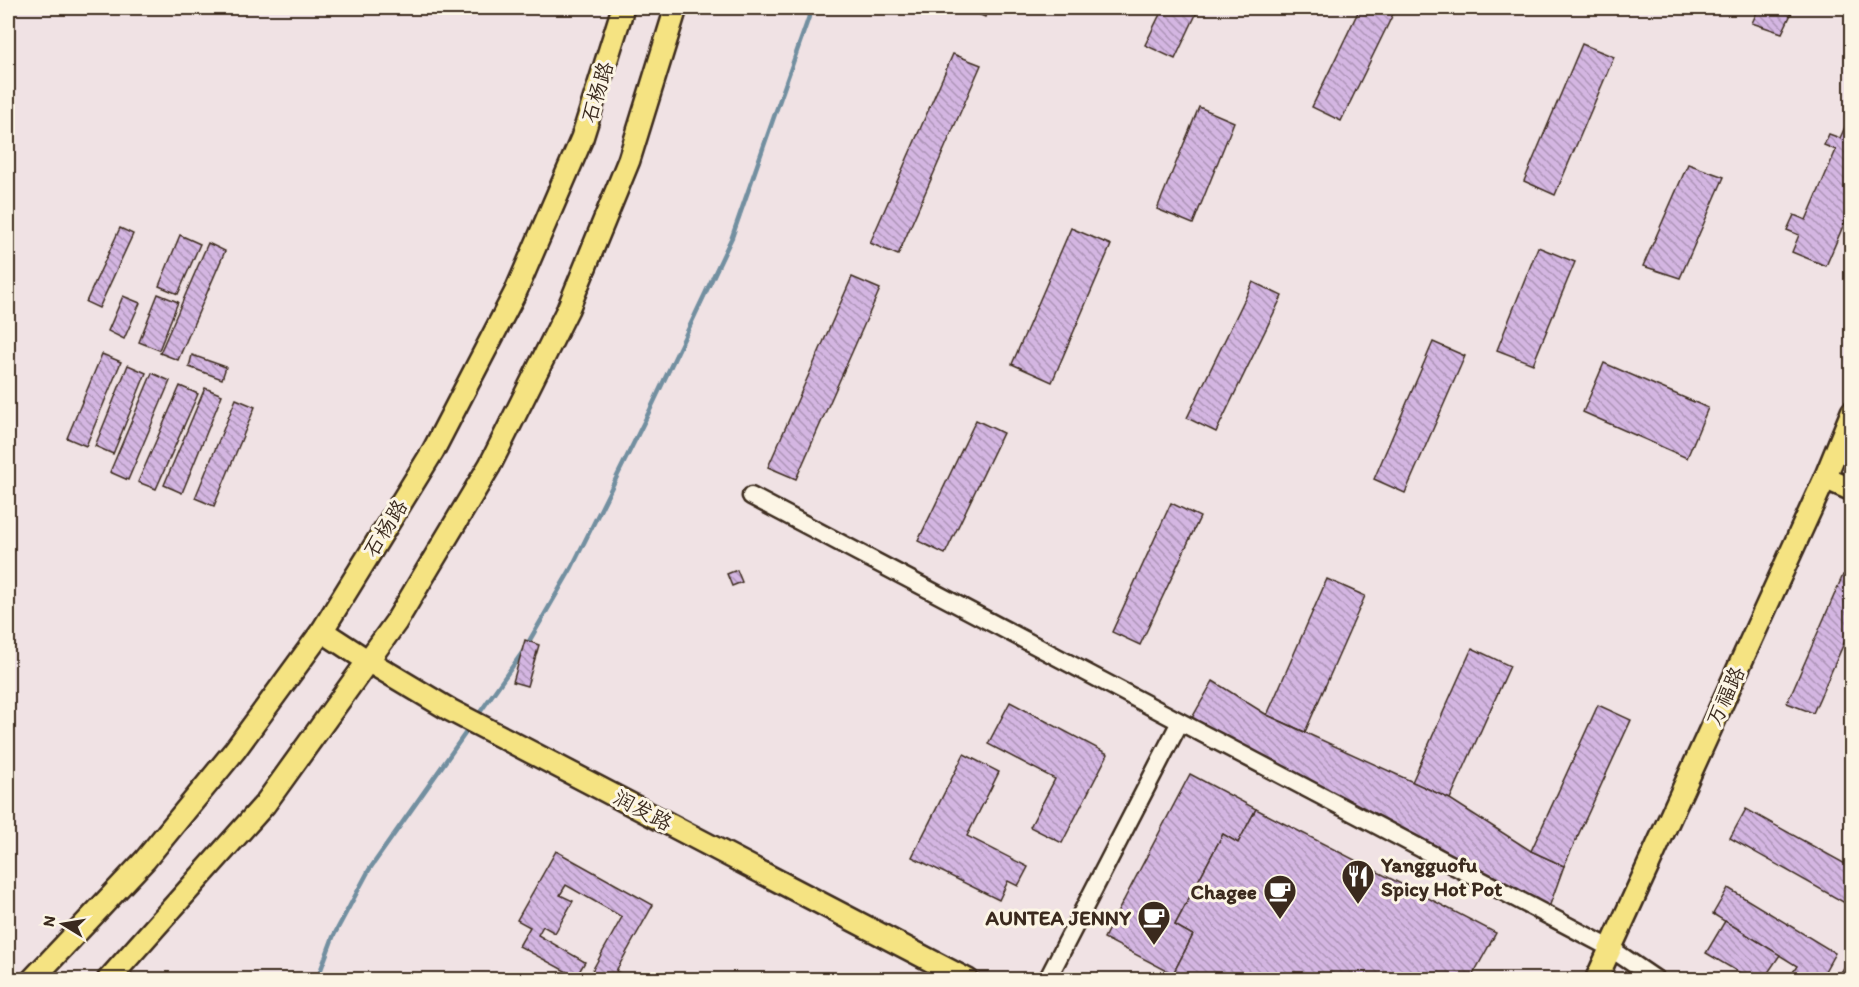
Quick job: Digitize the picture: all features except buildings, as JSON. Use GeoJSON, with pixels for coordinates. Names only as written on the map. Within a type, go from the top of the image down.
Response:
{"type":"FeatureCollection","features":[{"type":"Feature","properties":{"kind":"main road","name":"石杨路"},"geometry":{"type":"LineString","coordinates":[[32,980],[152,850],[235,750],[322,631],[433,451],[516,291],[582,138],[623,8]]}},
{"type":"Feature","properties":{"kind":"main road"},"geometry":{"type":"LineString","coordinates":[[108,980],[265,804],[396,621],[490,465],[567,309],[629,160],[676,8]]}},
{"type":"Feature","properties":{"kind":"main road","name":"万福路"},"geometry":{"type":"LineString","coordinates":[[1596,980],[1825,478],[1851,412]]}},
{"type":"Feature","properties":{"kind":"main road"},"geometry":{"type":"LineString","coordinates":[[1825,478],[1851,490]]}},
{"type":"Feature","properties":{"kind":"main road","name":"润发路"},"geometry":{"type":"LineString","coordinates":[[322,631],[368,662],[450,710],[968,980]]}},
{"type":"Feature","properties":{"kind":"street"},"geometry":{"type":"LineString","coordinates":[[751,496],[1610,948],[1657,980]]}},
{"type":"Feature","properties":{"kind":"street"},"geometry":{"type":"LineString","coordinates":[[1047,980],[1180,722]]}},
{"type":"Feature","properties":{"kind":"waterway"},"geometry":{"type":"LineString","coordinates":[[476,718],[524,650],[572,567],[732,237],[812,8]]}},
{"type":"Feature","properties":{"kind":"waterway"},"geometry":{"type":"LineString","coordinates":[[317,980],[333,937],[369,870],[469,728]]}},
{"type":"Feature","properties":{"kind":"place","name":"Yangguofu Spicy Hot Pot"},"geometry":{"type":"Point","coordinates":[1358,905]}},
{"type":"Feature","properties":{"kind":"place","name":"Chagee"},"geometry":{"type":"Point","coordinates":[1280,920]}},
{"type":"Feature","properties":{"kind":"place","name":"AUNTEA JENNY"},"geometry":{"type":"Point","coordinates":[1154,946]}}]}
